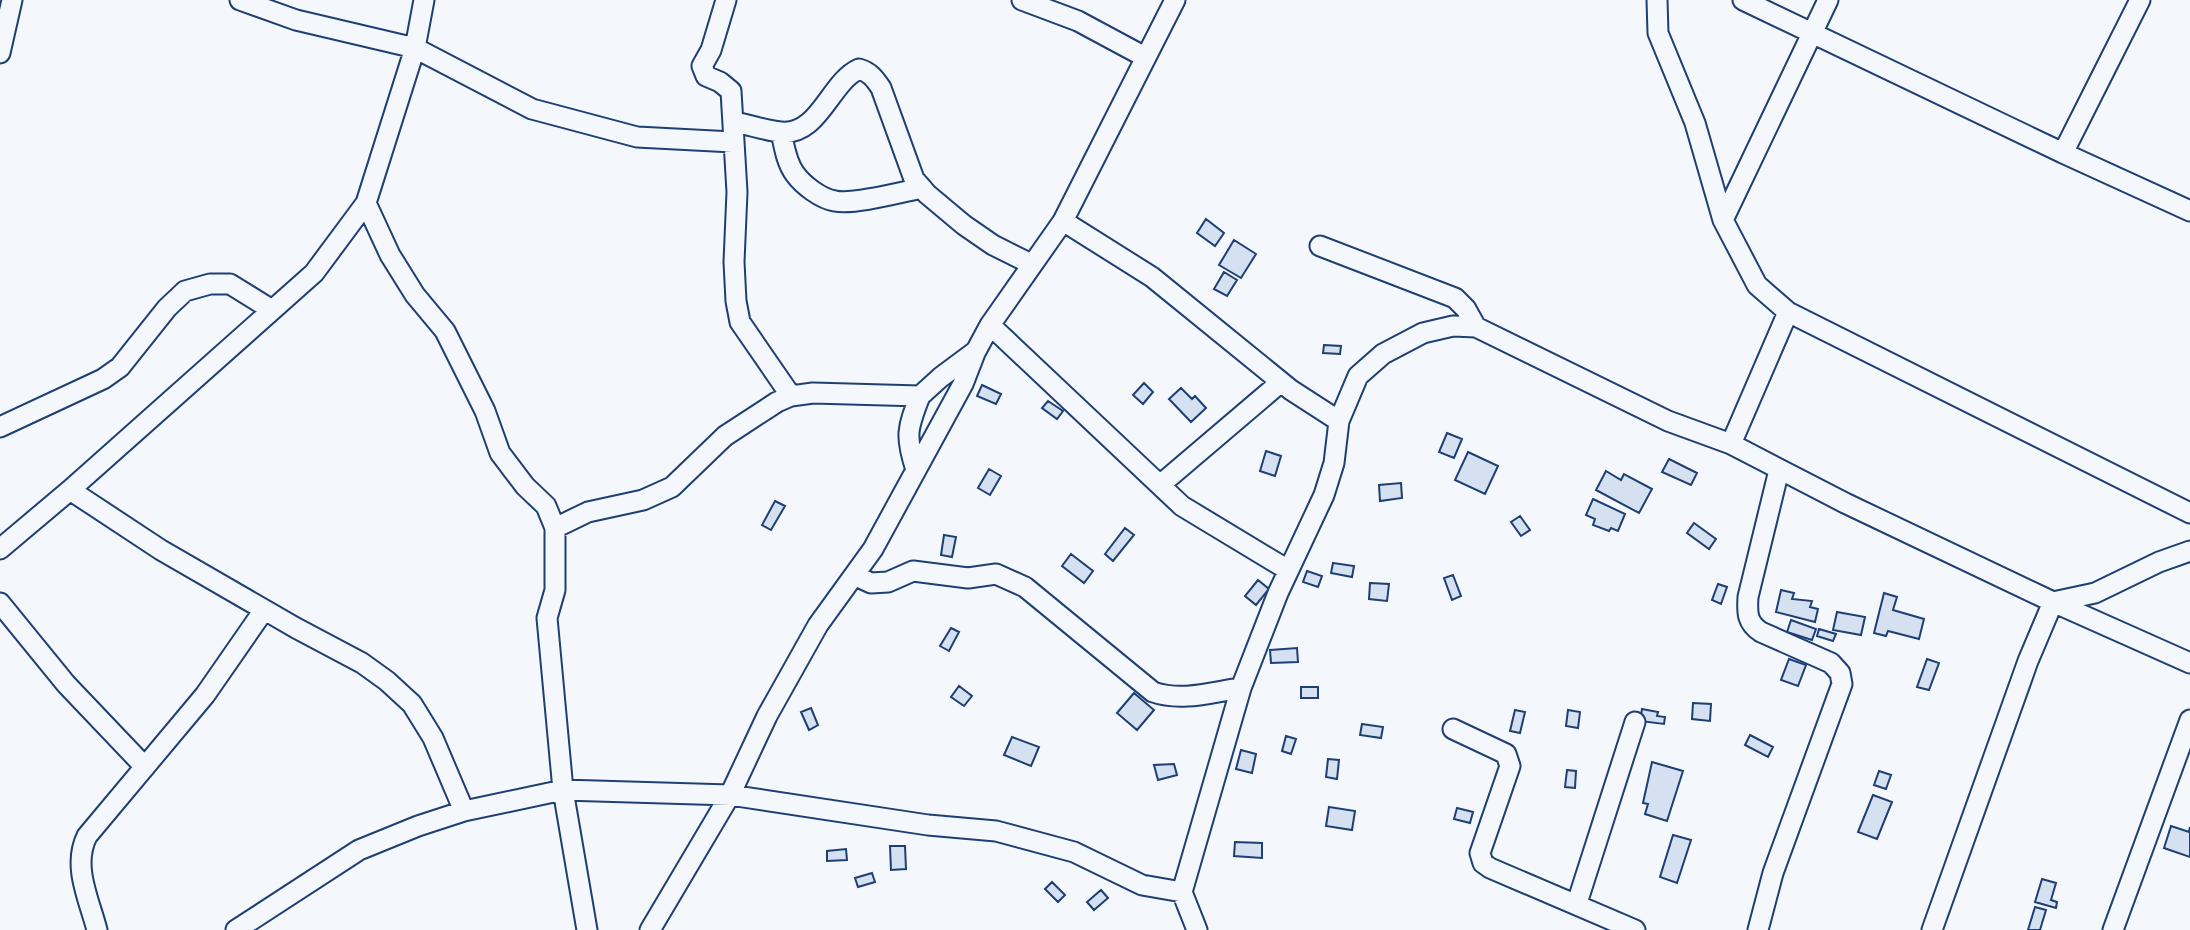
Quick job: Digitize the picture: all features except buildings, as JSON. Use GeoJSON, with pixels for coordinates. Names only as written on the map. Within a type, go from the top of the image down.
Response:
{"type":"FeatureCollection","features":[{"type":"Feature","properties":{"kind":"street"},"geometry":{"type":"LineString","coordinates":[[0,53],[12,0]]}},
{"type":"Feature","properties":{"kind":"street"},"geometry":{"type":"LineString","coordinates":[[240,0],[296,20],[415,48],[532,109],[637,137],[733,142]]}},
{"type":"Feature","properties":{"kind":"street"},"geometry":{"type":"LineString","coordinates":[[0,549],[313,273],[366,203],[415,48],[424,0]]}},
{"type":"Feature","properties":{"kind":"street"},"geometry":{"type":"LineString","coordinates":[[726,0],[711,50],[702,66],[706,76],[731,91],[737,192],[735,288],[740,322],[791,396]]}},
{"type":"Feature","properties":{"kind":"street"},"geometry":{"type":"LineString","coordinates":[[1022,0],[1078,21],[1145,57]]}},
{"type":"Feature","properties":{"kind":"street"},"geometry":{"type":"LineString","coordinates":[[650,930],[730,795],[767,716],[818,625],[873,549],[963,384],[990,325],[1063,221],[1175,0]]}},
{"type":"Feature","properties":{"kind":"street"},"geometry":{"type":"LineString","coordinates":[[1657,0],[1658,33],[1695,123],[1723,220],[1757,285],[1787,312],[2190,513]]}},
{"type":"Feature","properties":{"kind":"street"},"geometry":{"type":"LineString","coordinates":[[1743,0],[2190,211]]}},
{"type":"Feature","properties":{"kind":"street"},"geometry":{"type":"LineString","coordinates":[[1723,220],[1828,0]]}},
{"type":"Feature","properties":{"kind":"street"},"geometry":{"type":"LineString","coordinates":[[2063,153],[2140,0]]}},
{"type":"Feature","properties":{"kind":"street"},"geometry":{"type":"LineString","coordinates":[[733,122],[781,132],[791,131],[817,114],[850,72],[859,69],[865,71],[881,88],[914,179],[964,225],[1031,264]]}},
{"type":"Feature","properties":{"kind":"street"},"geometry":{"type":"LineString","coordinates":[[781,132],[795,174],[813,190],[835,201],[868,199],[922,188]]}},
{"type":"Feature","properties":{"kind":"street"},"geometry":{"type":"LineString","coordinates":[[366,203],[390,255],[415,295],[445,331],[485,411],[500,453],[525,486],[546,506],[555,528],[555,590],[547,618],[564,790],[587,930]]}},
{"type":"Feature","properties":{"kind":"street"},"geometry":{"type":"LineString","coordinates":[[1063,221],[1152,277],[1281,382],[1339,421]]}},
{"type":"Feature","properties":{"kind":"street"},"geometry":{"type":"LineString","coordinates":[[1320,246],[1417,281],[1455,298],[1466,309],[1476,327]]}},
{"type":"Feature","properties":{"kind":"street"},"geometry":{"type":"LineString","coordinates":[[0,427],[103,379],[120,367],[167,308],[185,291],[210,284],[230,284],[272,310]]}},
{"type":"Feature","properties":{"kind":"street"},"geometry":{"type":"LineString","coordinates":[[1731,444],[1787,312]]}},
{"type":"Feature","properties":{"kind":"street"},"geometry":{"type":"LineString","coordinates":[[990,325],[1182,506],[1288,570]]}},
{"type":"Feature","properties":{"kind":"street"},"geometry":{"type":"LineString","coordinates":[[1197,930],[1182,892],[1241,688],[1288,570],[1324,495],[1334,463],[1339,421],[1357,376],[1382,354],[1423,333],[1453,326],[1476,327],[1668,421],[1731,444],[1779,470],[2053,602],[2190,663]]}},
{"type":"Feature","properties":{"kind":"street"},"geometry":{"type":"LineString","coordinates":[[916,470],[908,446],[908,426],[920,396],[976,351]]}},
{"type":"Feature","properties":{"kind":"street"},"geometry":{"type":"LineString","coordinates":[[1160,485],[1281,382]]}},
{"type":"Feature","properties":{"kind":"street"},"geometry":{"type":"LineString","coordinates":[[555,528],[589,512],[643,500],[672,487],[725,436],[776,402],[791,396],[813,393],[920,396]]}},
{"type":"Feature","properties":{"kind":"street"},"geometry":{"type":"LineString","coordinates":[[1758,930],[1773,873],[1842,684],[1840,673],[1831,663],[1761,632],[1752,626],[1747,614],[1748,597],[1779,470]]}},
{"type":"Feature","properties":{"kind":"street"},"geometry":{"type":"LineString","coordinates":[[70,490],[161,550],[362,663],[387,681],[412,704],[433,738],[464,811]]}},
{"type":"Feature","properties":{"kind":"street"},"geometry":{"type":"LineString","coordinates":[[2053,602],[2095,593],[2159,562],[2190,551]]}},
{"type":"Feature","properties":{"kind":"street"},"geometry":{"type":"LineString","coordinates":[[856,576],[871,583],[888,582],[913,572],[968,578],[996,574],[1025,587],[1153,692],[1184,697],[1241,688]]}},
{"type":"Feature","properties":{"kind":"street"},"geometry":{"type":"LineString","coordinates":[[1932,930],[2028,661],[2053,602]]}},
{"type":"Feature","properties":{"kind":"street"},"geometry":{"type":"LineString","coordinates":[[0,603],[66,684],[145,767]]}},
{"type":"Feature","properties":{"kind":"street"},"geometry":{"type":"LineString","coordinates":[[97,930],[79,864],[83,844],[96,822],[205,695],[264,610]]}},
{"type":"Feature","properties":{"kind":"street"},"geometry":{"type":"LineString","coordinates":[[2113,930],[2190,720]]}},
{"type":"Feature","properties":{"kind":"street"},"geometry":{"type":"LineString","coordinates":[[1577,903],[1635,722]]}},
{"type":"Feature","properties":{"kind":"street"},"geometry":{"type":"LineString","coordinates":[[1453,729],[1506,754],[1510,760],[1480,852],[1483,863],[1635,930]]}},
{"type":"Feature","properties":{"kind":"street"},"geometry":{"type":"LineString","coordinates":[[236,930],[359,850],[464,811],[564,790],[730,795],[928,825],[996,831],[1073,852],[1142,885],[1182,892]]}}]}
